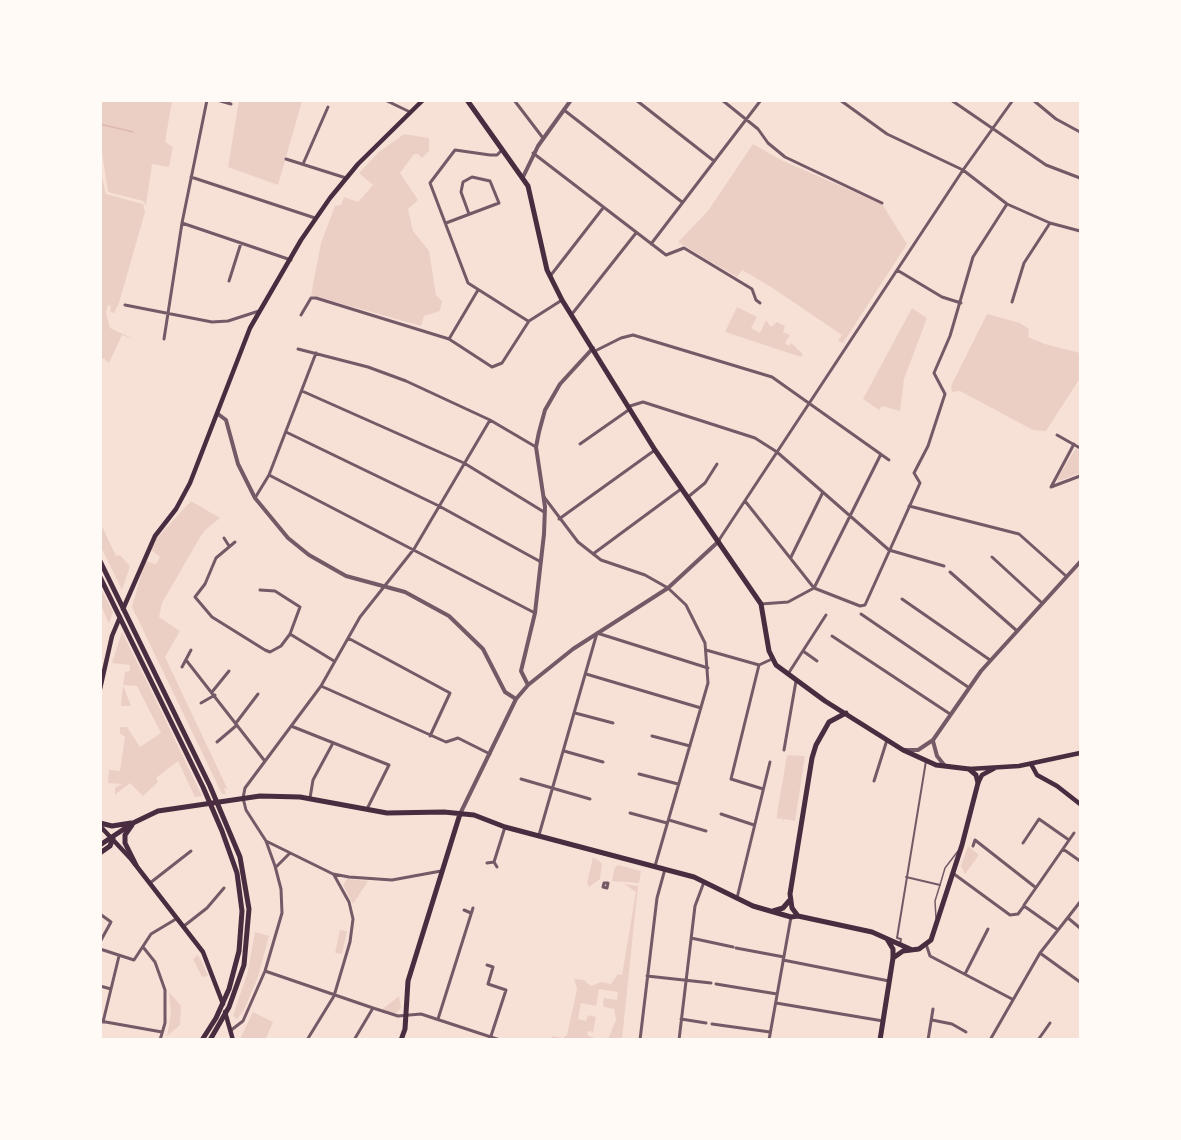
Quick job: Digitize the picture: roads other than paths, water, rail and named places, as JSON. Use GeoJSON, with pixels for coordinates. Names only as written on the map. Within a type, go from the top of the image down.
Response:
{"type":"FeatureCollection","features":[{"type":"Feature","properties":{"kind":"main road"},"geometry":{"type":"LineString","coordinates":[[100,689],[112,636],[129,594],[154,536],[176,509],[190,483],[250,328],[315,218],[346,178],[423,100]]}},
{"type":"Feature","properties":{"kind":"main road"},"geometry":{"type":"LineString","coordinates":[[466,100],[528,186],[550,277],[562,300],[595,349],[655,450],[761,604],[772,659],[796,681],[903,750],[946,767],[969,769],[1031,764],[1080,753]]}},
{"type":"Feature","properties":{"kind":"main road"},"geometry":{"type":"LineString","coordinates":[[100,561],[210,786],[240,857],[249,909],[246,956],[229,1007],[210,1040]]}},
{"type":"Feature","properties":{"kind":"main road"},"geometry":{"type":"LineString","coordinates":[[100,577],[208,798],[237,873],[242,911],[239,951],[229,989],[216,1018],[202,1040]]}},
{"type":"Feature","properties":{"kind":"main road"},"geometry":{"type":"LineString","coordinates":[[773,911],[783,908],[789,902],[812,758],[816,745],[829,722],[831,708],[825,701]]}},
{"type":"Feature","properties":{"kind":"main road"},"geometry":{"type":"LineString","coordinates":[[829,722],[846,713]]}},
{"type":"Feature","properties":{"kind":"main road"},"geometry":{"type":"LineString","coordinates":[[1031,764],[1037,775],[1058,786],[1080,804]]}},
{"type":"Feature","properties":{"kind":"main road"},"geometry":{"type":"LineString","coordinates":[[893,958],[926,945],[931,940],[954,874],[978,783],[982,775],[997,767]]}},
{"type":"Feature","properties":{"kind":"main road"},"geometry":{"type":"LineString","coordinates":[[969,769],[976,775],[978,783]]}},
{"type":"Feature","properties":{"kind":"main road"},"geometry":{"type":"LineString","coordinates":[[100,845],[133,823],[158,811],[243,798],[290,796],[387,813],[474,815],[539,836],[705,880],[737,898],[773,911],[886,938],[910,950]]}},
{"type":"Feature","properties":{"kind":"main road"},"geometry":{"type":"LineString","coordinates":[[401,1040],[405,1029],[408,981],[460,814]]}},
{"type":"Feature","properties":{"kind":"main road"},"geometry":{"type":"LineString","coordinates":[[100,825],[133,823]]}},
{"type":"Feature","properties":{"kind":"main road"},"geometry":{"type":"LineString","coordinates":[[133,823],[126,835],[125,843],[136,865]]}},
{"type":"Feature","properties":{"kind":"main road"},"geometry":{"type":"LineString","coordinates":[[100,825],[136,865],[203,952],[218,987],[232,1040]]}},
{"type":"Feature","properties":{"kind":"main road"},"geometry":{"type":"LineString","coordinates":[[100,852],[110,846],[113,838]]}},
{"type":"Feature","properties":{"kind":"main road"},"geometry":{"type":"LineString","coordinates":[[789,902],[798,916]]}},
{"type":"Feature","properties":{"kind":"main road"},"geometry":{"type":"LineString","coordinates":[[880,1040],[893,958],[893,949],[886,938]]}},
{"type":"Feature","properties":{"kind":"street"},"geometry":{"type":"LineString","coordinates":[[164,339],[182,224],[207,100]]}},
{"type":"Feature","properties":{"kind":"street"},"geometry":{"type":"LineString","coordinates":[[217,100],[231,104]]}},
{"type":"Feature","properties":{"kind":"street"},"geometry":{"type":"LineString","coordinates":[[385,100],[410,112]]}},
{"type":"Feature","properties":{"kind":"street"},"geometry":{"type":"LineString","coordinates":[[514,100],[543,138]]}},
{"type":"Feature","properties":{"kind":"street"},"geometry":{"type":"LineString","coordinates":[[523,177],[533,153],[571,100]]}},
{"type":"Feature","properties":{"kind":"street"},"geometry":{"type":"LineString","coordinates":[[636,100],[714,161]]}},
{"type":"Feature","properties":{"kind":"street"},"geometry":{"type":"LineString","coordinates":[[722,100],[758,129],[768,143],[785,157],[882,202]]}},
{"type":"Feature","properties":{"kind":"street"},"geometry":{"type":"LineString","coordinates":[[651,244],[762,100]]}},
{"type":"Feature","properties":{"kind":"street"},"geometry":{"type":"LineString","coordinates":[[840,100],[887,134],[963,170],[1007,204],[1050,223],[1080,231]]}},
{"type":"Feature","properties":{"kind":"street"},"geometry":{"type":"LineString","coordinates":[[951,100],[1046,165],[1080,178]]}},
{"type":"Feature","properties":{"kind":"street"},"geometry":{"type":"LineString","coordinates":[[460,814],[516,699],[528,685],[597,633],[668,588],[719,540],[963,170],[1012,100]]}},
{"type":"Feature","properties":{"kind":"street"},"geometry":{"type":"LineString","coordinates":[[1033,100],[1056,119],[1080,132]]}},
{"type":"Feature","properties":{"kind":"street"},"geometry":{"type":"LineString","coordinates":[[303,164],[327,107]]}},
{"type":"Feature","properties":{"kind":"street"},"geometry":{"type":"LineString","coordinates":[[564,110],[682,202]]}},
{"type":"Feature","properties":{"kind":"street"},"geometry":{"type":"LineString","coordinates":[[501,151],[497,155],[490,155],[455,150],[430,183],[468,283],[529,321]]}},
{"type":"Feature","properties":{"kind":"street"},"geometry":{"type":"LineString","coordinates":[[533,153],[666,255],[684,248],[752,289],[756,300],[760,303]]}},
{"type":"Feature","properties":{"kind":"street"},"geometry":{"type":"LineString","coordinates":[[286,159],[346,178]]}},
{"type":"Feature","properties":{"kind":"street"},"geometry":{"type":"LineString","coordinates":[[191,177],[315,218]]}},
{"type":"Feature","properties":{"kind":"street"},"geometry":{"type":"LineString","coordinates":[[446,223],[500,203],[490,181],[466,178],[463,182],[461,192],[470,214]]}},
{"type":"Feature","properties":{"kind":"street"},"geometry":{"type":"LineString","coordinates":[[745,501],[814,588],[860,606],[865,605],[920,483],[914,473],[927,447],[945,394],[934,373],[961,303],[973,257],[1007,204]]}},
{"type":"Feature","properties":{"kind":"street"},"geometry":{"type":"LineString","coordinates":[[550,277],[603,208]]}},
{"type":"Feature","properties":{"kind":"street"},"geometry":{"type":"LineString","coordinates":[[1012,302],[1024,263],[1050,223]]}},
{"type":"Feature","properties":{"kind":"street"},"geometry":{"type":"LineString","coordinates":[[182,224],[291,260]]}},
{"type":"Feature","properties":{"kind":"street"},"geometry":{"type":"LineString","coordinates":[[572,314],[636,233]]}},
{"type":"Feature","properties":{"kind":"street"},"geometry":{"type":"LineString","coordinates":[[229,281],[241,243]]}},
{"type":"Feature","properties":{"kind":"street"},"geometry":{"type":"LineString","coordinates":[[897,270],[942,297],[961,303]]}},
{"type":"Feature","properties":{"kind":"street"},"geometry":{"type":"LineString","coordinates":[[449,339],[478,290]]}},
{"type":"Feature","properties":{"kind":"street"},"geometry":{"type":"LineString","coordinates":[[301,315],[314,297],[449,339],[492,367],[499,366],[529,321],[562,300]]}},
{"type":"Feature","properties":{"kind":"street"},"geometry":{"type":"LineString","coordinates":[[125,305],[212,322],[228,321],[261,310]]}},
{"type":"Feature","properties":{"kind":"street"},"geometry":{"type":"LineString","coordinates":[[528,685],[521,671],[535,613],[545,512],[536,447],[541,421],[552,396],[575,364],[595,349],[621,338],[633,336],[772,377],[889,460]]}},
{"type":"Feature","properties":{"kind":"street"},"geometry":{"type":"LineString","coordinates":[[298,349],[406,381],[490,420],[536,447]]}},
{"type":"Feature","properties":{"kind":"street"},"geometry":{"type":"LineString","coordinates":[[255,498],[269,475],[316,353]]}},
{"type":"Feature","properties":{"kind":"street"},"geometry":{"type":"LineString","coordinates":[[302,391],[464,463],[545,512]]}},
{"type":"Feature","properties":{"kind":"street"},"geometry":{"type":"LineString","coordinates":[[580,444],[630,407],[643,402],[755,438],[777,452],[889,550],[944,566]]}},
{"type":"Feature","properties":{"kind":"street"},"geometry":{"type":"LineString","coordinates":[[218,414],[226,420],[238,464],[255,498],[275,525],[309,555],[346,576],[422,599],[461,626],[483,649],[505,692],[516,699]]}},
{"type":"Feature","properties":{"kind":"street"},"geometry":{"type":"LineString","coordinates":[[230,1031],[243,1021],[265,971],[282,913],[281,890],[276,868],[266,841],[250,818],[243,798],[244,788],[321,686],[360,616],[386,587],[414,549],[490,420]]}},
{"type":"Feature","properties":{"kind":"street"},"geometry":{"type":"LineString","coordinates":[[286,432],[439,506],[541,562]]}},
{"type":"Feature","properties":{"kind":"street"},"geometry":{"type":"LineString","coordinates":[[1057,435],[1080,448]]}},
{"type":"Feature","properties":{"kind":"street"},"geometry":{"type":"LineString","coordinates":[[1074,444],[1052,487],[1080,476]]}},
{"type":"Feature","properties":{"kind":"street"},"geometry":{"type":"LineString","coordinates":[[558,519],[655,450]]}},
{"type":"Feature","properties":{"kind":"street"},"geometry":{"type":"LineString","coordinates":[[761,604],[788,602],[814,588],[881,454]]}},
{"type":"Feature","properties":{"kind":"street"},"geometry":{"type":"LineString","coordinates":[[688,496],[705,483],[717,465]]}},
{"type":"Feature","properties":{"kind":"street"},"geometry":{"type":"LineString","coordinates":[[269,475],[535,613]]}},
{"type":"Feature","properties":{"kind":"street"},"geometry":{"type":"LineString","coordinates":[[593,554],[682,489]]}},
{"type":"Feature","properties":{"kind":"street"},"geometry":{"type":"LineString","coordinates":[[791,557],[823,492]]}},
{"type":"Feature","properties":{"kind":"street"},"geometry":{"type":"LineString","coordinates":[[543,495],[558,519],[578,543],[611,565],[645,575],[668,588],[686,605],[706,650],[708,668],[701,708],[655,866]]}},
{"type":"Feature","properties":{"kind":"street"},"geometry":{"type":"LineString","coordinates":[[909,506],[1019,534],[1066,576]]}},
{"type":"Feature","properties":{"kind":"street"},"geometry":{"type":"LineString","coordinates":[[224,538],[230,546]]}},
{"type":"Feature","properties":{"kind":"street"},"geometry":{"type":"LineString","coordinates":[[189,601],[205,584],[216,558],[235,542]]}},
{"type":"Feature","properties":{"kind":"street"},"geometry":{"type":"LineString","coordinates":[[992,557],[1041,602]]}},
{"type":"Feature","properties":{"kind":"street"},"geometry":{"type":"LineString","coordinates":[[903,750],[918,750],[933,740],[968,687],[990,660],[1080,562]]}},
{"type":"Feature","properties":{"kind":"street"},"geometry":{"type":"LineString","coordinates":[[950,572],[1016,630]]}},
{"type":"Feature","properties":{"kind":"street"},"geometry":{"type":"LineString","coordinates":[[265,582],[266,589]]}},
{"type":"Feature","properties":{"kind":"street"},"geometry":{"type":"LineString","coordinates":[[260,590],[275,591],[306,611]]}},
{"type":"Feature","properties":{"kind":"street"},"geometry":{"type":"LineString","coordinates":[[195,597],[212,617],[270,652],[281,646],[290,634],[300,607]]}},
{"type":"Feature","properties":{"kind":"street"},"geometry":{"type":"LineString","coordinates":[[902,599],[990,660]]}},
{"type":"Feature","properties":{"kind":"street"},"geometry":{"type":"LineString","coordinates":[[869,610],[863,615],[968,687]]}},
{"type":"Feature","properties":{"kind":"street"},"geometry":{"type":"LineString","coordinates":[[788,675],[826,615]]}},
{"type":"Feature","properties":{"kind":"street"},"geometry":{"type":"LineString","coordinates":[[597,633],[708,668]]}},
{"type":"Feature","properties":{"kind":"street"},"geometry":{"type":"LineString","coordinates":[[539,836],[597,633]]}},
{"type":"Feature","properties":{"kind":"street"},"geometry":{"type":"LineString","coordinates":[[290,634],[334,661]]}},
{"type":"Feature","properties":{"kind":"street"},"geometry":{"type":"LineString","coordinates":[[832,636],[950,714]]}},
{"type":"Feature","properties":{"kind":"street"},"geometry":{"type":"LineString","coordinates":[[348,638],[450,693],[430,736]]}},
{"type":"Feature","properties":{"kind":"street"},"geometry":{"type":"LineString","coordinates":[[182,667],[191,650]]}},
{"type":"Feature","properties":{"kind":"street"},"geometry":{"type":"LineString","coordinates":[[706,650],[759,665],[772,659]]}},
{"type":"Feature","properties":{"kind":"street"},"geometry":{"type":"LineString","coordinates":[[803,651],[817,661]]}},
{"type":"Feature","properties":{"kind":"street"},"geometry":{"type":"LineString","coordinates":[[186,660],[264,761]]}},
{"type":"Feature","properties":{"kind":"street"},"geometry":{"type":"LineString","coordinates":[[759,665],[730,779],[763,789]]}},
{"type":"Feature","properties":{"kind":"street"},"geometry":{"type":"LineString","coordinates":[[201,703],[213,693],[229,671]]}},
{"type":"Feature","properties":{"kind":"street"},"geometry":{"type":"LineString","coordinates":[[586,674],[701,708]]}},
{"type":"Feature","properties":{"kind":"street"},"geometry":{"type":"LineString","coordinates":[[784,750],[796,681]]}},
{"type":"Feature","properties":{"kind":"street"},"geometry":{"type":"LineString","coordinates":[[321,686],[430,736],[446,742],[458,738],[490,754]]}},
{"type":"Feature","properties":{"kind":"street"},"geometry":{"type":"LineString","coordinates":[[217,742],[237,724],[258,694]]}},
{"type":"Feature","properties":{"kind":"street"},"geometry":{"type":"LineString","coordinates":[[575,713],[613,723]]}},
{"type":"Feature","properties":{"kind":"street"},"geometry":{"type":"LineString","coordinates":[[291,726],[389,765],[368,809]]}},
{"type":"Feature","properties":{"kind":"street"},"geometry":{"type":"LineString","coordinates":[[652,736],[690,746]]}},
{"type":"Feature","properties":{"kind":"street"},"geometry":{"type":"LineString","coordinates":[[874,781],[887,740]]}},
{"type":"Feature","properties":{"kind":"street"},"geometry":{"type":"LineString","coordinates":[[933,740],[937,756],[946,767]]}},
{"type":"Feature","properties":{"kind":"street"},"geometry":{"type":"LineString","coordinates":[[310,799],[313,780],[333,743]]}},
{"type":"Feature","properties":{"kind":"street"},"geometry":{"type":"LineString","coordinates":[[564,751],[603,762]]}},
{"type":"Feature","properties":{"kind":"street"},"geometry":{"type":"LineString","coordinates":[[900,944],[901,939],[897,938],[906,877],[927,761]]}},
{"type":"Feature","properties":{"kind":"street"},"geometry":{"type":"LineString","coordinates":[[737,898],[770,762]]}},
{"type":"Feature","properties":{"kind":"street"},"geometry":{"type":"LineString","coordinates":[[639,774],[679,784]]}},
{"type":"Feature","properties":{"kind":"street"},"geometry":{"type":"LineString","coordinates":[[521,779],[590,799]]}},
{"type":"Feature","properties":{"kind":"street"},"geometry":{"type":"LineString","coordinates":[[630,813],[706,831]]}},
{"type":"Feature","properties":{"kind":"street"},"geometry":{"type":"LineString","coordinates":[[721,814],[754,825]]}},
{"type":"Feature","properties":{"kind":"street"},"geometry":{"type":"LineString","coordinates":[[1023,843],[1039,819],[1069,840]]}},
{"type":"Feature","properties":{"kind":"street"},"geometry":{"type":"LineString","coordinates":[[497,867],[494,862],[505,826]]}},
{"type":"Feature","properties":{"kind":"street"},"geometry":{"type":"LineString","coordinates":[[954,874],[1010,915],[1018,914],[1074,833]]}},
{"type":"Feature","properties":{"kind":"street"},"geometry":{"type":"LineString","coordinates":[[973,846],[975,840],[1036,888]]}},
{"type":"Feature","properties":{"kind":"street"},"geometry":{"type":"LineString","coordinates":[[266,841],[333,874],[392,880],[441,871]]}},
{"type":"Feature","properties":{"kind":"street"},"geometry":{"type":"LineString","coordinates":[[1063,849],[1080,861]]}},
{"type":"Feature","properties":{"kind":"street"},"geometry":{"type":"LineString","coordinates":[[150,883],[191,851]]}},
{"type":"Feature","properties":{"kind":"street"},"geometry":{"type":"LineString","coordinates":[[276,868],[278,862],[289,854]]}},
{"type":"Feature","properties":{"kind":"street"},"geometry":{"type":"LineString","coordinates":[[487,863],[494,862]]}},
{"type":"Feature","properties":{"kind":"street"},"geometry":{"type":"LineString","coordinates":[[640,1040],[657,898],[664,869]]}},
{"type":"Feature","properties":{"kind":"street"},"geometry":{"type":"LineString","coordinates":[[307,1040],[334,996],[350,942],[353,919],[349,902],[333,874]]}},
{"type":"Feature","properties":{"kind":"street"},"geometry":{"type":"LineString","coordinates":[[906,877],[940,885]]}},
{"type":"Feature","properties":{"kind":"street"},"geometry":{"type":"LineString","coordinates":[[679,1040],[695,906],[705,880]]}},
{"type":"Feature","properties":{"kind":"street"},"geometry":{"type":"LineString","coordinates":[[184,926],[207,908],[224,888]]}},
{"type":"Feature","properties":{"kind":"street"},"geometry":{"type":"LineString","coordinates":[[990,1040],[1040,952],[1080,902]]}},
{"type":"Feature","properties":{"kind":"street"},"geometry":{"type":"LineString","coordinates":[[1024,906],[1058,930]]}},
{"type":"Feature","properties":{"kind":"street"},"geometry":{"type":"LineString","coordinates":[[438,1019],[473,908]]}},
{"type":"Feature","properties":{"kind":"street"},"geometry":{"type":"LineString","coordinates":[[464,910],[471,913]]}},
{"type":"Feature","properties":{"kind":"street"},"geometry":{"type":"LineString","coordinates":[[100,914],[111,922],[100,942]]}},
{"type":"Feature","properties":{"kind":"street"},"geometry":{"type":"LineString","coordinates":[[769,1040],[791,917]]}},
{"type":"Feature","properties":{"kind":"street"},"geometry":{"type":"LineString","coordinates":[[100,949],[134,960],[151,934],[178,918]]}},
{"type":"Feature","properties":{"kind":"street"},"geometry":{"type":"LineString","coordinates":[[1068,918],[1080,928]]}},
{"type":"Feature","properties":{"kind":"street"},"geometry":{"type":"LineString","coordinates":[[965,974],[988,929]]}},
{"type":"Feature","properties":{"kind":"street"},"geometry":{"type":"LineString","coordinates":[[691,938],[889,981]]}},
{"type":"Feature","properties":{"kind":"street"},"geometry":{"type":"LineString","coordinates":[[926,945],[930,956],[1012,999]]}},
{"type":"Feature","properties":{"kind":"street"},"geometry":{"type":"LineString","coordinates":[[143,947],[155,962],[165,990],[160,1040]]}},
{"type":"Feature","properties":{"kind":"street"},"geometry":{"type":"LineString","coordinates":[[1040,952],[1080,982]]}},
{"type":"Feature","properties":{"kind":"street"},"geometry":{"type":"LineString","coordinates":[[119,956],[102,1021],[162,1032]]}},
{"type":"Feature","properties":{"kind":"street"},"geometry":{"type":"LineString","coordinates":[[487,966],[493,968],[488,984],[506,990],[490,1036]]}},
{"type":"Feature","properties":{"kind":"street"},"geometry":{"type":"LineString","coordinates":[[265,971],[373,1008],[406,1016],[412,1013],[421,1014],[500,1040]]}},
{"type":"Feature","properties":{"kind":"street"},"geometry":{"type":"LineString","coordinates":[[647,976],[711,983]]}},
{"type":"Feature","properties":{"kind":"street"},"geometry":{"type":"LineString","coordinates":[[716,984],[777,994]]}},
{"type":"Feature","properties":{"kind":"street"},"geometry":{"type":"LineString","coordinates":[[100,986],[111,989]]}},
{"type":"Feature","properties":{"kind":"street"},"geometry":{"type":"LineString","coordinates":[[776,1003],[883,1021]]}},
{"type":"Feature","properties":{"kind":"street"},"geometry":{"type":"LineString","coordinates":[[354,1040],[373,1008]]}},
{"type":"Feature","properties":{"kind":"street"},"geometry":{"type":"LineString","coordinates":[[928,1040],[933,1009]]}},
{"type":"Feature","properties":{"kind":"street"},"geometry":{"type":"LineString","coordinates":[[681,1019],[706,1023]]}},
{"type":"Feature","properties":{"kind":"street"},"geometry":{"type":"LineString","coordinates":[[932,1020],[952,1024],[966,1032]]}},
{"type":"Feature","properties":{"kind":"street"},"geometry":{"type":"LineString","coordinates":[[1038,1040],[1050,1023]]}},
{"type":"Feature","properties":{"kind":"street"},"geometry":{"type":"LineString","coordinates":[[712,1024],[770,1032]]}},
{"type":"Feature","properties":{"kind":"lane"},"geometry":{"type":"LineString","coordinates":[[937,923],[934,910],[945,868],[962,845]]}},
{"type":"Feature","properties":{"kind":"waterway"},"geometry":{"type":"LineString","coordinates":[[100,124],[133,132]]}}]}
